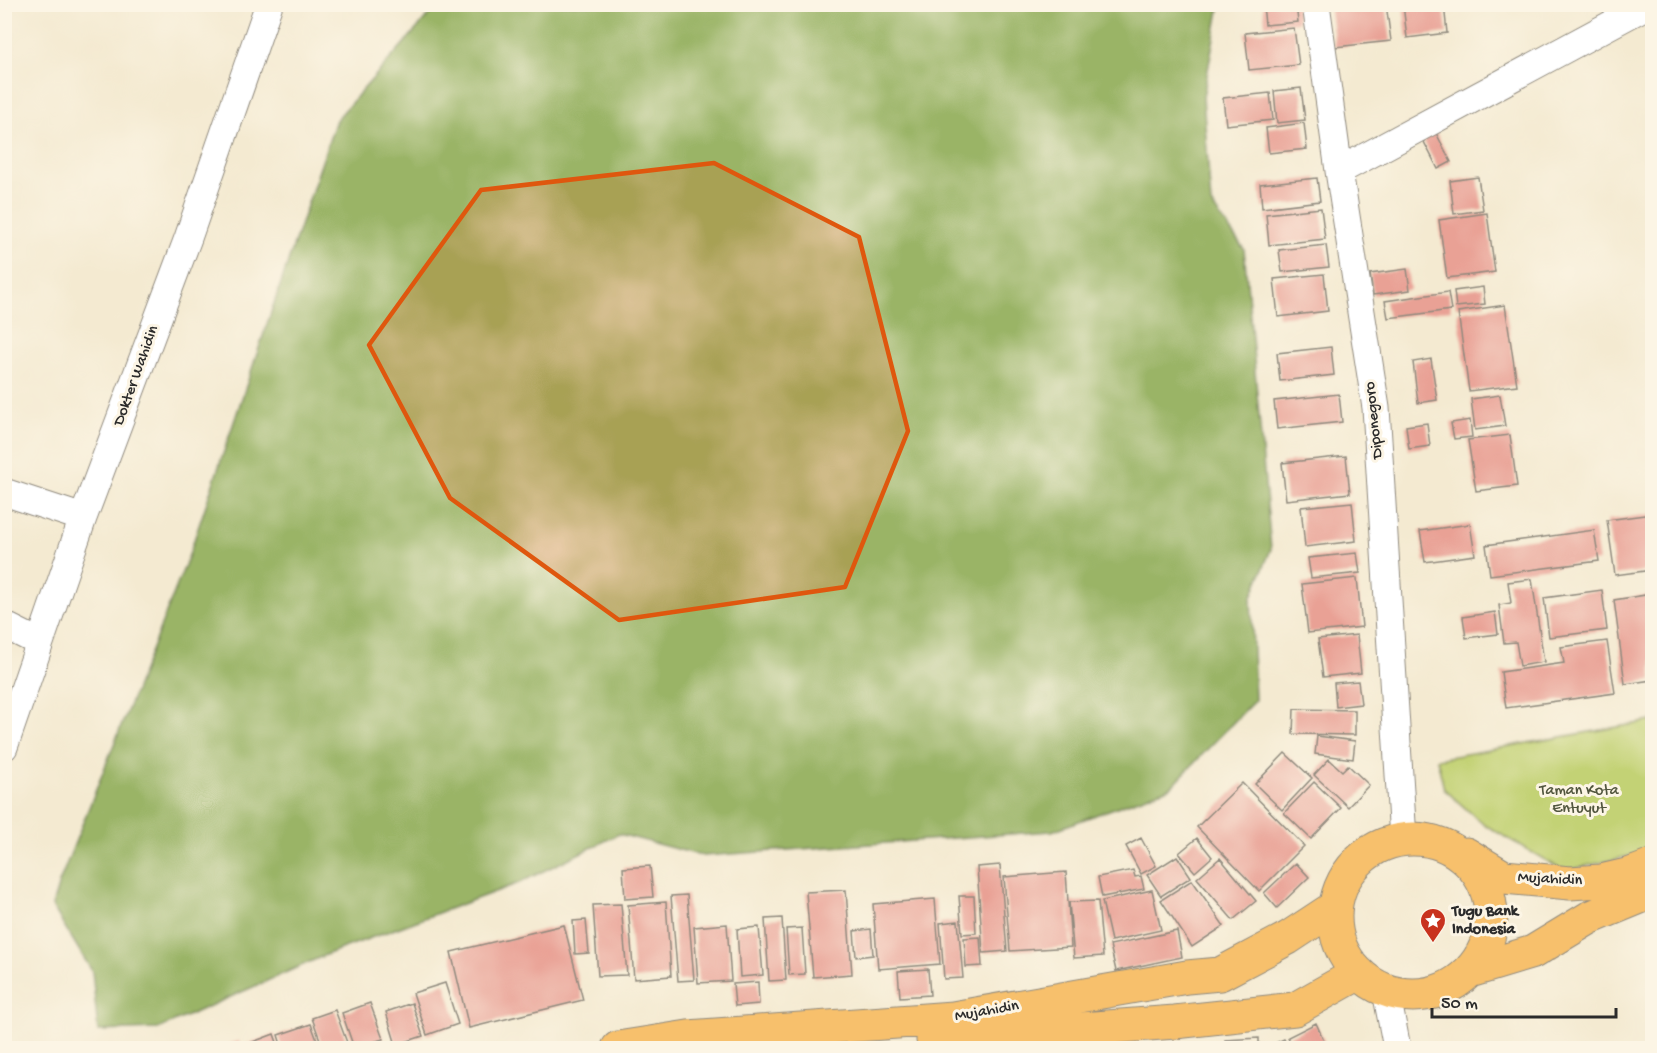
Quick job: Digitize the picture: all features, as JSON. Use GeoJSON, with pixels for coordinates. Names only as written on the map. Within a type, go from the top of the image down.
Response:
{"type":"FeatureCollection","features":[{"type":"Feature","properties":{"kind":"main road"},"geometry":{"type":"LineString","coordinates":[[1470,971],[1482,953],[1490,933],[1491,911],[1486,890],[1476,871],[1454,847],[1444,842],[1403,839],[1379,847],[1358,861],[1343,882],[1335,907],[1335,925],[1339,943],[1347,959],[1372,983],[1386,991],[1416,996],[1446,988],[1470,971],[1533,952],[1589,918],[1653,892]]}},
{"type":"Feature","properties":{"kind":"main road","name":"Mujahidin"},"geometry":{"type":"LineString","coordinates":[[1454,847],[1504,877],[1532,880],[1570,883],[1601,880],[1631,874],[1653,866]]}},
{"type":"Feature","properties":{"kind":"main road","name":"Mujahidin"},"geometry":{"type":"LineString","coordinates":[[618,1048],[688,1037],[953,1018],[1187,976],[1220,974],[1288,938],[1335,907]]}},
{"type":"Feature","properties":{"kind":"main road","name":"Mujahidin"},"geometry":{"type":"LineString","coordinates":[[827,1048],[1175,1022],[1295,1009],[1359,973]]}},
{"type":"Feature","properties":{"kind":"street","name":"Dokter Wahidin"},"geometry":{"type":"LineString","coordinates":[[4,747],[83,518],[188,238],[269,4]]}},
{"type":"Feature","properties":{"kind":"street","name":"Diponegoro"},"geometry":{"type":"LineString","coordinates":[[1316,4],[1376,408],[1403,839]]}},
{"type":"Feature","properties":{"kind":"street"},"geometry":{"type":"LineString","coordinates":[[1339,171],[1649,4]]}},
{"type":"Feature","properties":{"kind":"street"},"geometry":{"type":"LineString","coordinates":[[4,492],[83,518]]}},
{"type":"Feature","properties":{"kind":"street"},"geometry":{"type":"LineString","coordinates":[[4,625],[40,643]]}},
{"type":"Feature","properties":{"kind":"street"},"geometry":{"type":"LineString","coordinates":[[1386,991],[1397,1048]]}},
{"type":"Feature","properties":{"kind":"highlighted area"},"geometry":{"type":"Polygon","coordinates":[[[714,163],[859,237],[908,431],[845,587],[619,620],[450,498],[369,345],[481,190],[714,163]]]}},
{"type":"Feature","properties":{"kind":"green space"},"geometry":{"type":"Polygon","coordinates":[[[438,5],[1218,5],[1203,97],[1211,204],[1244,249],[1271,549],[1251,599],[1255,700],[1171,787],[1052,831],[703,856],[619,834],[519,883],[330,953],[158,1029],[98,1031],[92,971],[52,906],[59,883],[189,555],[336,120],[438,5]]]}},
{"type":"Feature","properties":{"kind":"green space","name":"Taman Kota Entuyut"},"geometry":{"type":"Polygon","coordinates":[[[1652,721],[1652,849],[1642,853],[1564,871],[1483,824],[1444,789],[1437,759],[1652,721]]]}},
{"type":"Feature","properties":{"kind":"building"},"geometry":{"type":"Polygon","coordinates":[[[1263,4],[1296,4],[1298,22],[1265,25],[1263,4]]]}},
{"type":"Feature","properties":{"kind":"building"},"geometry":{"type":"Polygon","coordinates":[[[1329,4],[1386,4],[1391,41],[1335,47],[1329,4]]]}},
{"type":"Feature","properties":{"kind":"building"},"geometry":{"type":"Polygon","coordinates":[[[1403,4],[1444,4],[1447,33],[1407,38],[1403,4]]]}},
{"type":"Feature","properties":{"kind":"building"},"geometry":{"type":"Polygon","coordinates":[[[1294,28],[1299,65],[1249,70],[1245,33],[1294,28]]]}},
{"type":"Feature","properties":{"kind":"building"},"geometry":{"type":"Polygon","coordinates":[[[1301,88],[1305,120],[1277,123],[1274,91],[1301,88]]]}},
{"type":"Feature","properties":{"kind":"building"},"geometry":{"type":"Polygon","coordinates":[[[1270,93],[1273,120],[1226,125],[1223,98],[1270,93]]]}},
{"type":"Feature","properties":{"kind":"building"},"geometry":{"type":"Polygon","coordinates":[[[1304,123],[1307,149],[1269,153],[1266,128],[1304,123]]]}},
{"type":"Feature","properties":{"kind":"building"},"geometry":{"type":"Polygon","coordinates":[[[1435,131],[1451,162],[1438,169],[1422,138],[1435,131]]]}},
{"type":"Feature","properties":{"kind":"building"},"geometry":{"type":"Polygon","coordinates":[[[1478,177],[1483,210],[1454,214],[1450,181],[1478,177]]]}},
{"type":"Feature","properties":{"kind":"building"},"geometry":{"type":"Polygon","coordinates":[[[1317,178],[1320,201],[1262,208],[1260,184],[1317,178]]]}},
{"type":"Feature","properties":{"kind":"building"},"geometry":{"type":"Polygon","coordinates":[[[1321,208],[1325,239],[1269,245],[1266,214],[1321,208]]]}},
{"type":"Feature","properties":{"kind":"building"},"geometry":{"type":"Polygon","coordinates":[[[1487,213],[1495,272],[1447,278],[1439,220],[1487,213]]]}},
{"type":"Feature","properties":{"kind":"building"},"geometry":{"type":"Polygon","coordinates":[[[1326,245],[1329,267],[1282,272],[1279,250],[1326,245]]]}},
{"type":"Feature","properties":{"kind":"building"},"geometry":{"type":"Polygon","coordinates":[[[1407,269],[1410,290],[1373,295],[1370,274],[1407,269]]]}},
{"type":"Feature","properties":{"kind":"building"},"geometry":{"type":"Polygon","coordinates":[[[1324,274],[1328,311],[1278,317],[1274,279],[1324,274]]]}},
{"type":"Feature","properties":{"kind":"building"},"geometry":{"type":"Polygon","coordinates":[[[1483,287],[1485,304],[1456,307],[1454,291],[1483,287]]]}},
{"type":"Feature","properties":{"kind":"building"},"geometry":{"type":"Polygon","coordinates":[[[1448,292],[1451,310],[1388,318],[1385,301],[1448,292]]]}},
{"type":"Feature","properties":{"kind":"building"},"geometry":{"type":"Polygon","coordinates":[[[1505,305],[1517,385],[1469,391],[1458,312],[1505,305]]]}},
{"type":"Feature","properties":{"kind":"building"},"geometry":{"type":"Polygon","coordinates":[[[1331,347],[1334,375],[1280,381],[1277,353],[1331,347]]]}},
{"type":"Feature","properties":{"kind":"building"},"geometry":{"type":"Polygon","coordinates":[[[1431,359],[1437,400],[1418,403],[1413,362],[1431,359]]]}},
{"type":"Feature","properties":{"kind":"building"},"geometry":{"type":"Polygon","coordinates":[[[1339,394],[1342,422],[1277,429],[1274,401],[1339,394]]]}},
{"type":"Feature","properties":{"kind":"building"},"geometry":{"type":"Polygon","coordinates":[[[1500,395],[1505,426],[1475,430],[1471,399],[1500,395]]]}},
{"type":"Feature","properties":{"kind":"building"},"geometry":{"type":"Polygon","coordinates":[[[1470,420],[1472,437],[1454,439],[1451,423],[1470,420]]]}},
{"type":"Feature","properties":{"kind":"building"},"geometry":{"type":"Polygon","coordinates":[[[1427,423],[1430,446],[1409,449],[1406,426],[1427,423]]]}},
{"type":"Feature","properties":{"kind":"building"},"geometry":{"type":"Polygon","coordinates":[[[1510,435],[1517,486],[1476,491],[1468,440],[1510,435]]]}},
{"type":"Feature","properties":{"kind":"building"},"geometry":{"type":"Polygon","coordinates":[[[1346,456],[1350,493],[1286,500],[1282,463],[1346,456]]]}},
{"type":"Feature","properties":{"kind":"building"},"geometry":{"type":"Polygon","coordinates":[[[1352,502],[1356,541],[1305,547],[1301,507],[1352,502]]]}},
{"type":"Feature","properties":{"kind":"building"},"geometry":{"type":"Polygon","coordinates":[[[1652,514],[1652,570],[1615,575],[1607,520],[1652,514]]]}},
{"type":"Feature","properties":{"kind":"building"},"geometry":{"type":"Polygon","coordinates":[[[1470,524],[1475,555],[1425,562],[1420,531],[1470,524]]]}},
{"type":"Feature","properties":{"kind":"building"},"geometry":{"type":"Polygon","coordinates":[[[1594,530],[1599,561],[1490,575],[1486,545],[1594,530]]]}},
{"type":"Feature","properties":{"kind":"building"},"geometry":{"type":"Polygon","coordinates":[[[1357,553],[1360,573],[1311,578],[1308,558],[1357,553]]]}},
{"type":"Feature","properties":{"kind":"building"},"geometry":{"type":"Polygon","coordinates":[[[1357,578],[1362,627],[1308,633],[1302,584],[1357,578]]]}},
{"type":"Feature","properties":{"kind":"building"},"geometry":{"type":"Polygon","coordinates":[[[1532,579],[1544,662],[1520,666],[1516,642],[1504,643],[1499,605],[1511,603],[1508,582],[1532,579]]]}},
{"type":"Feature","properties":{"kind":"building"},"geometry":{"type":"Polygon","coordinates":[[[1602,590],[1607,630],[1549,637],[1544,598],[1602,590]]]}},
{"type":"Feature","properties":{"kind":"building"},"geometry":{"type":"Polygon","coordinates":[[[1652,594],[1652,680],[1625,684],[1614,600],[1652,594]]]}},
{"type":"Feature","properties":{"kind":"building"},"geometry":{"type":"Polygon","coordinates":[[[1495,612],[1498,634],[1466,638],[1463,617],[1495,612]]]}},
{"type":"Feature","properties":{"kind":"building"},"geometry":{"type":"Polygon","coordinates":[[[1357,635],[1361,673],[1323,677],[1318,639],[1357,635]]]}},
{"type":"Feature","properties":{"kind":"building"},"geometry":{"type":"Polygon","coordinates":[[[1607,641],[1615,693],[1506,708],[1501,672],[1564,663],[1561,647],[1607,641]]]}},
{"type":"Feature","properties":{"kind":"building"},"geometry":{"type":"Polygon","coordinates":[[[1358,681],[1361,704],[1336,707],[1334,683],[1358,681]]]}},
{"type":"Feature","properties":{"kind":"building"},"geometry":{"type":"Polygon","coordinates":[[[1294,709],[1355,710],[1355,735],[1293,734],[1294,709]]]}},
{"type":"Feature","properties":{"kind":"building"},"geometry":{"type":"Polygon","coordinates":[[[1317,736],[1355,741],[1353,759],[1315,754],[1317,736]]]}},
{"type":"Feature","properties":{"kind":"building"},"geometry":{"type":"Polygon","coordinates":[[[1285,753],[1312,778],[1282,810],[1255,784],[1285,753]]]}},
{"type":"Feature","properties":{"kind":"building"},"geometry":{"type":"Polygon","coordinates":[[[1329,759],[1342,771],[1348,765],[1369,785],[1348,807],[1314,775],[1329,759]]]}},
{"type":"Feature","properties":{"kind":"building"},"geometry":{"type":"Polygon","coordinates":[[[1314,782],[1341,808],[1311,839],[1284,813],[1314,782]]]}},
{"type":"Feature","properties":{"kind":"building"},"geometry":{"type":"Polygon","coordinates":[[[1242,783],[1304,846],[1259,891],[1197,827],[1242,783]]]}},
{"type":"Feature","properties":{"kind":"building"},"geometry":{"type":"Polygon","coordinates":[[[1141,838],[1156,866],[1141,874],[1126,846],[1141,838]]]}},
{"type":"Feature","properties":{"kind":"building"},"geometry":{"type":"Polygon","coordinates":[[[1197,838],[1212,857],[1195,872],[1179,853],[1197,838]]]}},
{"type":"Feature","properties":{"kind":"building"},"geometry":{"type":"Polygon","coordinates":[[[1177,856],[1191,877],[1161,896],[1147,875],[1177,856]]]}},
{"type":"Feature","properties":{"kind":"building"},"geometry":{"type":"Polygon","coordinates":[[[1220,858],[1256,901],[1233,920],[1197,878],[1220,858]]]}},
{"type":"Feature","properties":{"kind":"building"},"geometry":{"type":"Polygon","coordinates":[[[1296,863],[1309,877],[1277,908],[1264,893],[1296,863]]]}},
{"type":"Feature","properties":{"kind":"building"},"geometry":{"type":"Polygon","coordinates":[[[1000,865],[1007,951],[983,953],[977,867],[1000,865]]]}},
{"type":"Feature","properties":{"kind":"building"},"geometry":{"type":"Polygon","coordinates":[[[650,866],[653,897],[625,899],[623,868],[650,866]]]}},
{"type":"Feature","properties":{"kind":"building"},"geometry":{"type":"Polygon","coordinates":[[[1133,870],[1135,877],[1141,876],[1144,889],[1102,897],[1098,877],[1133,870]]]}},
{"type":"Feature","properties":{"kind":"building"},"geometry":{"type":"Polygon","coordinates":[[[1066,872],[1071,947],[1010,951],[1004,877],[1066,872]]]}},
{"type":"Feature","properties":{"kind":"building"},"geometry":{"type":"Polygon","coordinates":[[[1192,880],[1224,926],[1192,947],[1161,900],[1192,880]]]}},
{"type":"Feature","properties":{"kind":"building"},"geometry":{"type":"Polygon","coordinates":[[[846,890],[852,974],[813,977],[806,892],[846,890]]]}},
{"type":"Feature","properties":{"kind":"building"},"geometry":{"type":"Polygon","coordinates":[[[1152,890],[1161,930],[1111,941],[1102,901],[1152,890]]]}},
{"type":"Feature","properties":{"kind":"building"},"geometry":{"type":"Polygon","coordinates":[[[687,895],[694,980],[678,981],[671,896],[687,895]]]}},
{"type":"Feature","properties":{"kind":"building"},"geometry":{"type":"Polygon","coordinates":[[[959,896],[974,896],[976,933],[962,934],[959,896]]]}},
{"type":"Feature","properties":{"kind":"building"},"geometry":{"type":"Polygon","coordinates":[[[935,899],[940,964],[878,969],[873,904],[935,899]]]}},
{"type":"Feature","properties":{"kind":"building"},"geometry":{"type":"Polygon","coordinates":[[[1098,901],[1103,956],[1074,958],[1069,902],[1098,901]]]}},
{"type":"Feature","properties":{"kind":"building"},"geometry":{"type":"Polygon","coordinates":[[[666,902],[671,976],[634,979],[628,905],[666,902]]]}},
{"type":"Feature","properties":{"kind":"building"},"geometry":{"type":"Polygon","coordinates":[[[621,904],[627,975],[598,976],[593,905],[621,904]]]}},
{"type":"Feature","properties":{"kind":"building"},"geometry":{"type":"Polygon","coordinates":[[[782,918],[786,980],[769,981],[765,919],[782,918]]]}},
{"type":"Feature","properties":{"kind":"building"},"geometry":{"type":"Polygon","coordinates":[[[586,920],[589,953],[575,954],[573,921],[586,920]]]}},
{"type":"Feature","properties":{"kind":"building"},"geometry":{"type":"Polygon","coordinates":[[[958,921],[963,978],[944,979],[940,923],[958,921]]]}},
{"type":"Feature","properties":{"kind":"building"},"geometry":{"type":"Polygon","coordinates":[[[727,924],[731,981],[698,983],[694,927],[727,924]]]}},
{"type":"Feature","properties":{"kind":"building"},"geometry":{"type":"Polygon","coordinates":[[[564,925],[583,1000],[469,1028],[451,952],[564,925]]]}},
{"type":"Feature","properties":{"kind":"building"},"geometry":{"type":"Polygon","coordinates":[[[759,927],[763,975],[740,977],[737,929],[759,927]]]}},
{"type":"Feature","properties":{"kind":"building"},"geometry":{"type":"Polygon","coordinates":[[[802,928],[805,974],[789,975],[786,929],[802,928]]]}},
{"type":"Feature","properties":{"kind":"building"},"geometry":{"type":"Polygon","coordinates":[[[871,929],[873,955],[856,957],[854,931],[871,929]]]}},
{"type":"Feature","properties":{"kind":"building"},"geometry":{"type":"Polygon","coordinates":[[[1177,931],[1182,957],[1116,971],[1110,945],[1177,931]]]}},
{"type":"Feature","properties":{"kind":"building"},"geometry":{"type":"Polygon","coordinates":[[[980,937],[982,966],[966,967],[964,938],[980,937]]]}},
{"type":"Feature","properties":{"kind":"building"},"geometry":{"type":"Polygon","coordinates":[[[928,969],[930,995],[900,997],[898,971],[928,969]]]}},
{"type":"Feature","properties":{"kind":"building"},"geometry":{"type":"Polygon","coordinates":[[[758,982],[759,1004],[735,1006],[733,984],[758,982]]]}},
{"type":"Feature","properties":{"kind":"building"},"geometry":{"type":"Polygon","coordinates":[[[445,983],[458,1024],[427,1035],[413,993],[445,983]]]}},
{"type":"Feature","properties":{"kind":"building"},"geometry":{"type":"Polygon","coordinates":[[[370,1003],[383,1039],[354,1048],[342,1013],[370,1003]]]}},
{"type":"Feature","properties":{"kind":"building"},"geometry":{"type":"Polygon","coordinates":[[[412,1003],[423,1036],[396,1045],[386,1012],[412,1003]]]}},
{"type":"Feature","properties":{"kind":"building"},"geometry":{"type":"Polygon","coordinates":[[[335,1010],[349,1048],[323,1048],[312,1018],[335,1010]]]}},
{"type":"Feature","properties":{"kind":"building"},"geometry":{"type":"Polygon","coordinates":[[[1316,1023],[1324,1041],[1309,1048],[1293,1048],[1288,1037],[1316,1023]]]}},
{"type":"Feature","properties":{"kind":"building"},"geometry":{"type":"Polygon","coordinates":[[[311,1024],[320,1048],[282,1048],[278,1035],[311,1024]]]}},
{"type":"Feature","properties":{"kind":"building"},"geometry":{"type":"Polygon","coordinates":[[[274,1034],[279,1048],[243,1048],[242,1046],[274,1034]]]}},
{"type":"Feature","properties":{"kind":"building"},"geometry":{"type":"Polygon","coordinates":[[[1259,1038],[1259,1048],[1226,1048],[1225,1040],[1259,1038]]]}},
{"type":"Feature","properties":{"kind":"building"},"geometry":{"type":"Polygon","coordinates":[[[1284,1039],[1289,1048],[1265,1048],[1284,1039]]]}},
{"type":"Feature","properties":{"kind":"building"},"geometry":{"type":"Polygon","coordinates":[[[239,1041],[241,1048],[217,1048],[239,1041]]]}},
{"type":"Feature","properties":{"kind":"place","name":"Tugu Bank Indonesia"},"geometry":{"type":"Point","coordinates":[1433,944]}}]}
